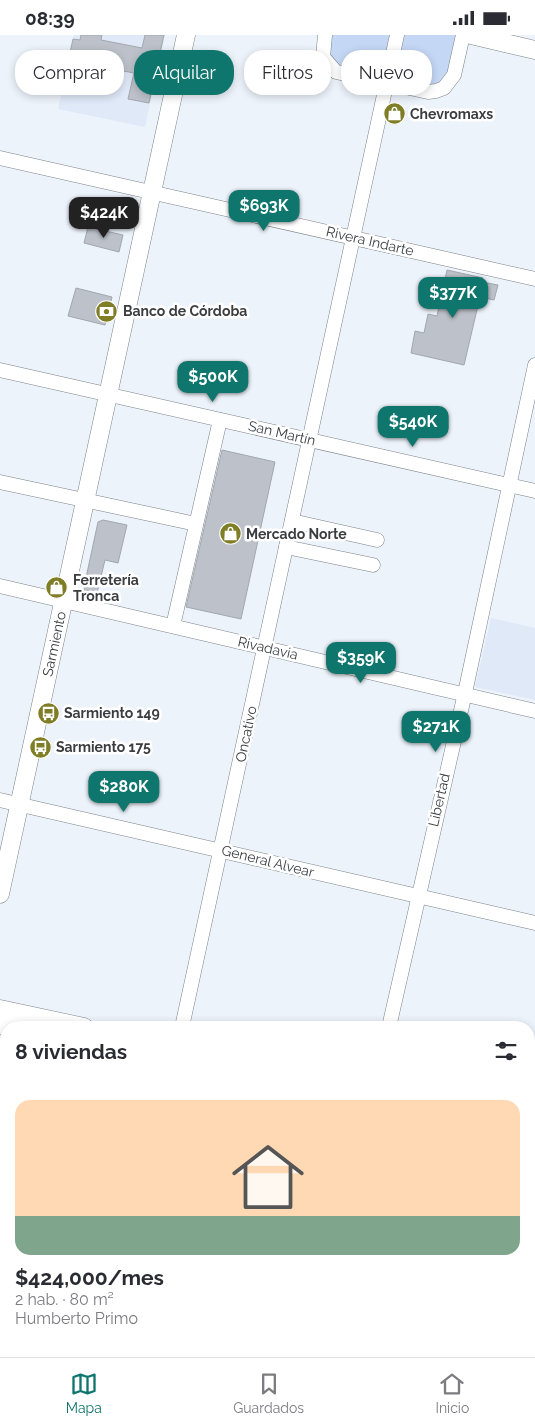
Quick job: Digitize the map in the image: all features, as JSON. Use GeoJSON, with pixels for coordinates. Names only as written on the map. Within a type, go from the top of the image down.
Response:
{"type":"FeatureCollection","features":[{"type":"Feature","properties":{"kind":"main road","name":"Sarmiento"},"geometry":{"type":"LineString","coordinates":[[0,894],[110,394],[186,35]]}},
{"type":"Feature","properties":{"kind":"main road"},"geometry":{"type":"LineString","coordinates":[[471,35],[535,50]]}},
{"type":"Feature","properties":{"kind":"main road"},"geometry":{"type":"LineString","coordinates":[[0,1009],[56,1021]]}},
{"type":"Feature","properties":{"kind":"street"},"geometry":{"type":"LineString","coordinates":[[326,35],[322,49],[326,63],[336,72],[341,73]]}},
{"type":"Feature","properties":{"kind":"street","name":"Oncativo"},"geometry":{"type":"LineString","coordinates":[[394,50],[397,35]]}},
{"type":"Feature","properties":{"kind":"street"},"geometry":{"type":"LineString","coordinates":[[432,91],[444,88],[454,75],[463,35]]}},
{"type":"Feature","properties":{"kind":"street","name":"Oncativo"},"geometry":{"type":"LineString","coordinates":[[183,1021],[309,440],[355,238],[385,95]]}},
{"type":"Feature","properties":{"kind":"street","name":"Rivera Indarte"},"geometry":{"type":"LineString","coordinates":[[0,158],[535,279]]}},
{"type":"Feature","properties":{"kind":"street","name":"Libertad"},"geometry":{"type":"LineString","coordinates":[[389,1021],[464,693],[535,365]]}},
{"type":"Feature","properties":{"kind":"street","name":"San Martín"},"geometry":{"type":"LineString","coordinates":[[0,370],[535,491]]}},
{"type":"Feature","properties":{"kind":"street"},"geometry":{"type":"LineString","coordinates":[[173,626],[220,419]]}},
{"type":"Feature","properties":{"kind":"street"},"geometry":{"type":"LineString","coordinates":[[0,482],[87,499],[196,524]]}},
{"type":"Feature","properties":{"kind":"street"},"geometry":{"type":"LineString","coordinates":[[292,521],[377,540]]}},
{"type":"Feature","properties":{"kind":"street"},"geometry":{"type":"LineString","coordinates":[[286,547],[373,565]]}},
{"type":"Feature","properties":{"kind":"street","name":"Rivadavia"},"geometry":{"type":"LineString","coordinates":[[0,586],[535,711]]}},
{"type":"Feature","properties":{"kind":"street","name":"General Alvear"},"geometry":{"type":"LineString","coordinates":[[0,800],[535,923]]}},
{"type":"Feature","properties":{"kind":"shaded area"},"geometry":{"type":"Polygon","coordinates":[[[74,35],[165,35],[162,50],[134,50],[134,95],[152,95],[145,127],[58,109],[61,95],[124,95],[124,50],[71,50],[74,35]]]}},
{"type":"Feature","properties":{"kind":"shaded area"},"geometry":{"type":"Polygon","coordinates":[[[325,35],[463,35],[444,88],[432,86],[432,50],[341,50],[341,70],[331,68],[331,50],[327,50],[325,35]]]}},
{"type":"Feature","properties":{"kind":"shaded area"},"geometry":{"type":"Polygon","coordinates":[[[491,618],[535,628],[535,700],[475,687],[491,618]]]}},
{"type":"Feature","properties":{"kind":"building"},"geometry":{"type":"Polygon","coordinates":[[[81,35],[102,35],[101,40],[142,48],[145,35],[164,35],[161,50],[134,50],[134,73],[124,71],[124,50],[71,50],[73,39],[80,40],[81,35]]]}},
{"type":"Feature","properties":{"kind":"building"},"geometry":{"type":"Polygon","coordinates":[[[134,73],[134,95],[151,95],[149,103],[128,99],[134,73]]]}},
{"type":"Feature","properties":{"kind":"building"},"geometry":{"type":"Polygon","coordinates":[[[88,227],[123,235],[119,252],[84,243],[88,227]]]}},
{"type":"Feature","properties":{"kind":"building"},"geometry":{"type":"Polygon","coordinates":[[[447,270],[483,278],[482,282],[498,285],[494,300],[480,297],[464,365],[411,353],[415,331],[424,333],[428,314],[437,316],[447,270]]]}},
{"type":"Feature","properties":{"kind":"building"},"geometry":{"type":"Polygon","coordinates":[[[76,288],[112,297],[105,325],[68,316],[76,288]]]}},
{"type":"Feature","properties":{"kind":"building","name":"Mercado Norte"},"geometry":{"type":"Polygon","coordinates":[[[222,450],[275,462],[241,619],[186,607],[222,450]]]}},
{"type":"Feature","properties":{"kind":"building"},"geometry":{"type":"Polygon","coordinates":[[[103,520],[127,525],[118,563],[105,560],[97,593],[84,590],[84,587],[98,522],[103,520]]]}},
{"type":"Feature","properties":{"kind":"place","name":"Chevromaxs"},"geometry":{"type":"Point","coordinates":[394,114]}},
{"type":"Feature","properties":{"kind":"place","name":"Banco de Córdoba"},"geometry":{"type":"Point","coordinates":[107,311]}},
{"type":"Feature","properties":{"kind":"place","name":"Mercado Norte"},"geometry":{"type":"Point","coordinates":[230,534]}},
{"type":"Feature","properties":{"kind":"place","name":"Ferretería Tronca"},"geometry":{"type":"Point","coordinates":[57,588]}},
{"type":"Feature","properties":{"kind":"place","name":"Sarmiento 149"},"geometry":{"type":"Point","coordinates":[48,713]}},
{"type":"Feature","properties":{"kind":"place","name":"Sarmiento 175"},"geometry":{"type":"Point","coordinates":[40,747]}}]}
